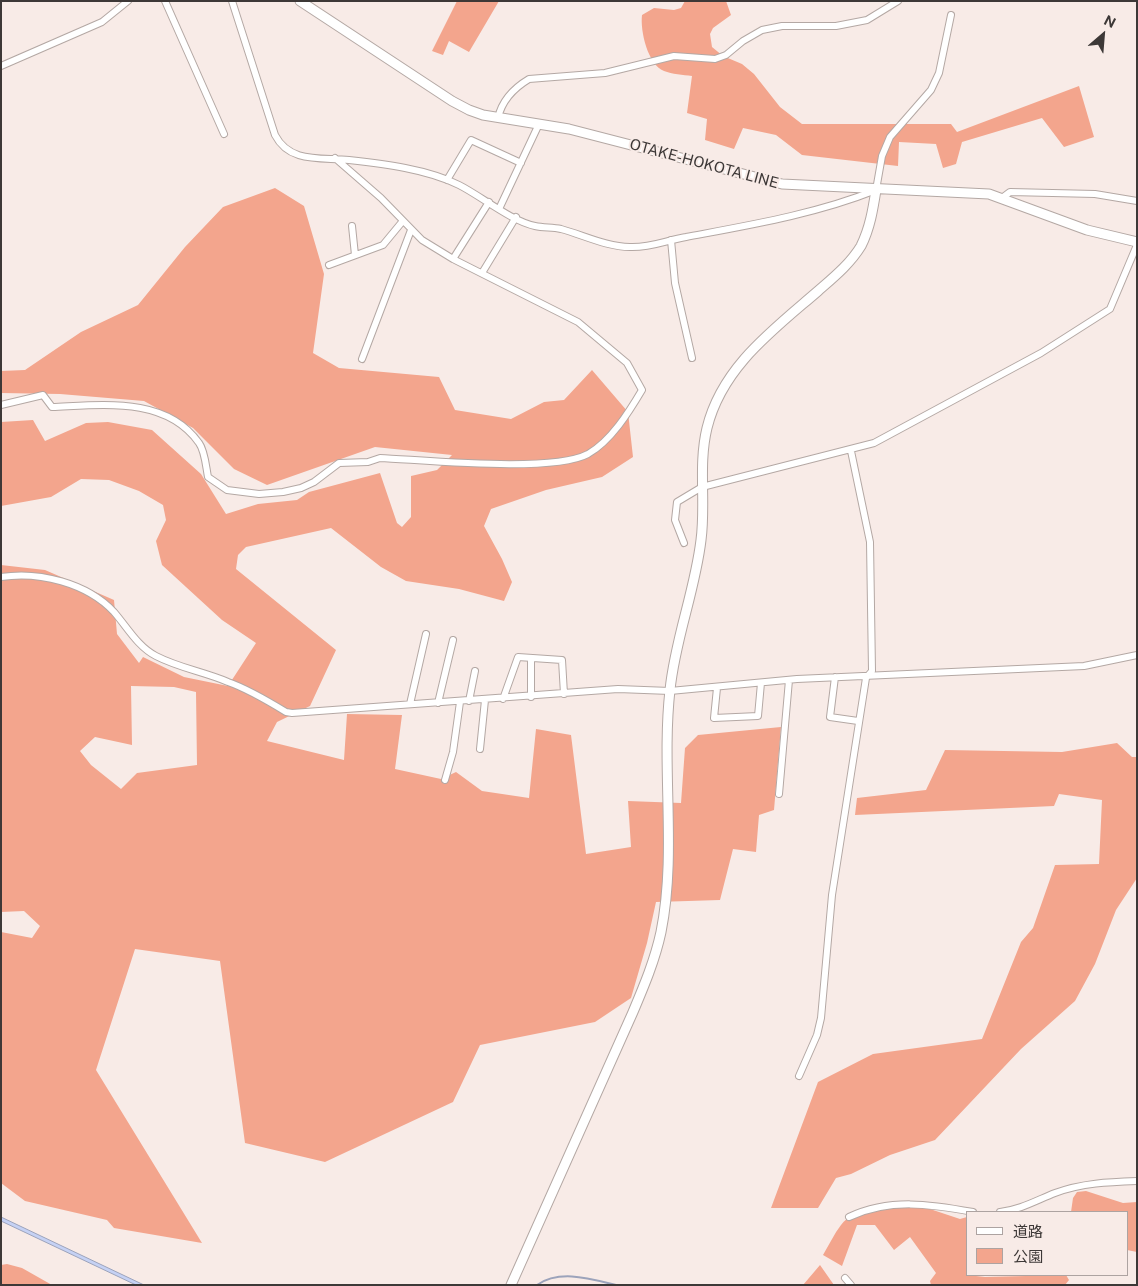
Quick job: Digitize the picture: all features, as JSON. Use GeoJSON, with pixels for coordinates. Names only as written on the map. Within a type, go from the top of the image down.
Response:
{"type":"FeatureCollection","features":[{"type":"Feature","properties":{"kind":"street"},"geometry":{"type":"LineString","coordinates":[[1,66],[102,22],[128,1]]}},
{"type":"Feature","properties":{"kind":"street"},"geometry":{"type":"LineString","coordinates":[[165,1],[224,134]]}},
{"type":"Feature","properties":{"kind":"street"},"geometry":{"type":"LineString","coordinates":[[232,1],[279,143],[290,153],[389,164],[447,180],[458,184],[500,209],[535,226],[559,228],[628,247],[647,247],[670,240],[760,223],[835,204],[876,190]]}},
{"type":"Feature","properties":{"kind":"street","name":"OTAKE-HOKOTA LINE"},"geometry":{"type":"LineString","coordinates":[[300,1],[468,110],[498,118],[539,124],[614,140],[782,184],[876,190],[964,192],[1002,198],[1087,230],[1137,243]]}},
{"type":"Feature","properties":{"kind":"street"},"geometry":{"type":"LineString","coordinates":[[498,118],[500,108],[508,97],[518,86],[529,79],[605,73],[674,56],[715,59],[726,55],[762,30],[782,26],[836,26],[867,20],[898,1]]}},
{"type":"Feature","properties":{"kind":"street"},"geometry":{"type":"LineString","coordinates":[[511,1285],[633,1012],[654,958],[661,931],[667,884],[670,691],[675,650],[702,540],[702,487],[707,428],[725,386],[735,370],[762,340],[836,275],[854,256],[870,224],[882,156],[890,137],[931,90],[939,73],[951,15]]}},
{"type":"Feature","properties":{"kind":"street"},"geometry":{"type":"LineString","coordinates":[[500,209],[539,124]]}},
{"type":"Feature","properties":{"kind":"street"},"geometry":{"type":"LineString","coordinates":[[447,180],[471,140],[521,163]]}},
{"type":"Feature","properties":{"kind":"street"},"geometry":{"type":"LineString","coordinates":[[1,405],[43,395],[52,407],[120,404],[164,415],[182,426],[200,444],[208,477],[227,490],[259,494],[301,488],[314,482],[340,463],[368,462],[380,458],[520,463],[566,461],[586,455],[597,448],[633,405],[642,390],[627,363],[578,322],[453,259],[411,230],[381,198],[336,158]]}},
{"type":"Feature","properties":{"kind":"street"},"geometry":{"type":"LineString","coordinates":[[1002,198],[1010,192],[1095,194],[1137,201]]}},
{"type":"Feature","properties":{"kind":"street"},"geometry":{"type":"LineString","coordinates":[[453,259],[489,202]]}},
{"type":"Feature","properties":{"kind":"street"},"geometry":{"type":"LineString","coordinates":[[482,273],[516,217]]}},
{"type":"Feature","properties":{"kind":"street"},"geometry":{"type":"LineString","coordinates":[[329,265],[383,245],[402,222]]}},
{"type":"Feature","properties":{"kind":"street"},"geometry":{"type":"LineString","coordinates":[[352,226],[355,255]]}},
{"type":"Feature","properties":{"kind":"street"},"geometry":{"type":"LineString","coordinates":[[362,359],[411,230]]}},
{"type":"Feature","properties":{"kind":"street"},"geometry":{"type":"LineString","coordinates":[[670,240],[675,283],[692,358]]}},
{"type":"Feature","properties":{"kind":"street"},"geometry":{"type":"LineString","coordinates":[[684,543],[675,520],[677,502],[702,487],[851,451],[874,443],[1041,353],[1110,309],[1137,243]]}},
{"type":"Feature","properties":{"kind":"street"},"geometry":{"type":"LineString","coordinates":[[799,1076],[817,1035],[821,1018],[832,895],[858,721],[866,678],[872,671],[870,542],[851,451]]}},
{"type":"Feature","properties":{"kind":"street"},"geometry":{"type":"LineString","coordinates":[[1,577],[17,575],[63,582],[76,586],[113,611],[135,639],[151,653],[229,682],[286,712],[300,714],[618,689],[670,691],[835,677],[1084,666],[1137,655]]}},
{"type":"Feature","properties":{"kind":"street"},"geometry":{"type":"LineString","coordinates":[[410,704],[426,634]]}},
{"type":"Feature","properties":{"kind":"street"},"geometry":{"type":"LineString","coordinates":[[438,703],[452,640]]}},
{"type":"Feature","properties":{"kind":"street"},"geometry":{"type":"LineString","coordinates":[[503,699],[518,657],[562,660],[564,694]]}},
{"type":"Feature","properties":{"kind":"street"},"geometry":{"type":"LineString","coordinates":[[531,658],[531,697]]}},
{"type":"Feature","properties":{"kind":"street"},"geometry":{"type":"LineString","coordinates":[[469,701],[475,671]]}},
{"type":"Feature","properties":{"kind":"street"},"geometry":{"type":"LineString","coordinates":[[835,677],[830,717],[858,721]]}},
{"type":"Feature","properties":{"kind":"street"},"geometry":{"type":"LineString","coordinates":[[779,794],[789,680]]}},
{"type":"Feature","properties":{"kind":"street"},"geometry":{"type":"LineString","coordinates":[[717,688],[714,718],[758,716],[761,684]]}},
{"type":"Feature","properties":{"kind":"street"},"geometry":{"type":"LineString","coordinates":[[480,749],[485,700]]}},
{"type":"Feature","properties":{"kind":"street"},"geometry":{"type":"LineString","coordinates":[[445,780],[453,752],[460,702]]}},
{"type":"Feature","properties":{"kind":"street"},"geometry":{"type":"LineString","coordinates":[[1004,1211],[1027,1206],[1077,1186],[1137,1181]]}},
{"type":"Feature","properties":{"kind":"street"},"geometry":{"type":"LineString","coordinates":[[849,1217],[864,1210],[898,1203],[922,1204],[967,1211]]}},
{"type":"Feature","properties":{"kind":"street"},"geometry":{"type":"LineString","coordinates":[[845,1278],[851,1285]]}},
{"type":"Feature","properties":{"kind":"green space"},"geometry":{"type":"Polygon","coordinates":[[[457,1],[499,1],[469,52],[449,41],[443,55],[432,51],[457,1]]]}},
{"type":"Feature","properties":{"kind":"green space"},"geometry":{"type":"Polygon","coordinates":[[[685,1],[726,1],[731,15],[713,28],[710,34],[712,47],[723,56],[742,64],[754,74],[780,107],[802,124],[951,124],[957,132],[1079,86],[1094,137],[1064,147],[1042,118],[962,142],[956,164],[943,168],[936,144],[899,142],[898,166],[802,155],[776,135],[743,128],[734,149],[705,140],[707,119],[687,113],[692,76],[670,73],[658,68],[649,55],[642,30],[642,15],[654,8],[674,10],[681,8],[685,1]]]}},
{"type":"Feature","properties":{"kind":"green space"},"geometry":{"type":"Polygon","coordinates":[[[275,188],[304,206],[324,274],[313,353],[339,368],[439,377],[455,410],[511,419],[544,402],[564,400],[592,370],[628,412],[633,457],[602,477],[546,490],[491,509],[484,526],[512,582],[504,601],[459,589],[406,581],[381,567],[331,528],[246,547],[238,555],[236,569],[336,650],[310,706],[277,722],[267,741],[344,760],[347,714],[402,715],[395,769],[441,779],[456,772],[482,791],[529,798],[536,729],[571,735],[586,854],[631,847],[628,801],[681,803],[685,748],[698,735],[781,727],[774,810],[759,815],[756,852],[733,849],[720,900],[656,902],[647,943],[631,998],[595,1022],[480,1045],[453,1102],[325,1162],[245,1143],[220,961],[135,949],[96,1070],[202,1243],[114,1228],[107,1220],[25,1201],[1,1183],[1,932],[32,938],[40,926],[24,911],[1,912],[1,565],[45,570],[114,600],[117,634],[139,663],[143,657],[184,677],[228,686],[256,643],[222,620],[162,565],[156,541],[166,520],[163,505],[139,491],[109,480],[81,479],[51,497],[1,506],[1,422],[33,420],[45,441],[86,423],[108,422],[152,430],[201,474],[226,514],[258,504],[297,500],[309,492],[380,473],[397,523],[402,527],[411,517],[411,476],[437,470],[452,455],[375,447],[267,485],[234,469],[193,428],[144,401],[60,394],[1,393],[1,371],[25,370],[81,332],[138,305],[185,247],[223,207],[275,188]],[[131,686],[132,745],[95,737],[80,751],[91,765],[121,789],[137,773],[197,765],[196,692],[174,687],[131,686]]]}},
{"type":"Feature","properties":{"kind":"green space"},"geometry":{"type":"Polygon","coordinates":[[[1117,743],[1132,757],[1137,757],[1137,878],[1116,910],[1095,964],[1075,1001],[1021,1049],[935,1140],[890,1155],[851,1174],[836,1178],[818,1208],[771,1208],[818,1082],[873,1054],[982,1039],[1021,942],[1033,928],[1055,865],[1099,864],[1102,800],[1059,794],[1054,806],[855,815],[857,798],[926,790],[945,750],[1062,752],[1117,743]]]}},
{"type":"Feature","properties":{"kind":"green space"},"geometry":{"type":"Polygon","coordinates":[[[1086,1191],[1123,1203],[1137,1202],[1137,1252],[1128,1250],[1128,1211],[1071,1211],[1073,1198],[1077,1192],[1086,1191]]]}},
{"type":"Feature","properties":{"kind":"green space"},"geometry":{"type":"Polygon","coordinates":[[[906,1201],[960,1219],[966,1217],[966,1276],[1067,1276],[1069,1280],[1065,1285],[931,1285],[930,1281],[936,1273],[910,1237],[894,1250],[875,1225],[857,1225],[842,1266],[823,1255],[841,1225],[847,1219],[862,1210],[906,1201]]]}},
{"type":"Feature","properties":{"kind":"green space"},"geometry":{"type":"Polygon","coordinates":[[[7,1264],[22,1268],[52,1285],[1,1285],[1,1265],[7,1264]]]}},
{"type":"Feature","properties":{"kind":"green space"},"geometry":{"type":"Polygon","coordinates":[[[820,1265],[834,1285],[803,1285],[820,1265]]]}},
{"type":"Feature","properties":{"kind":"water"},"geometry":{"type":"Polygon","coordinates":[[[1,1217],[144,1285],[136,1285],[1,1221],[1,1217]]]}},
{"type":"Feature","properties":{"kind":"waterway"},"geometry":{"type":"LineString","coordinates":[[537,1285],[546,1280],[566,1276],[586,1278],[616,1285]]}}]}
